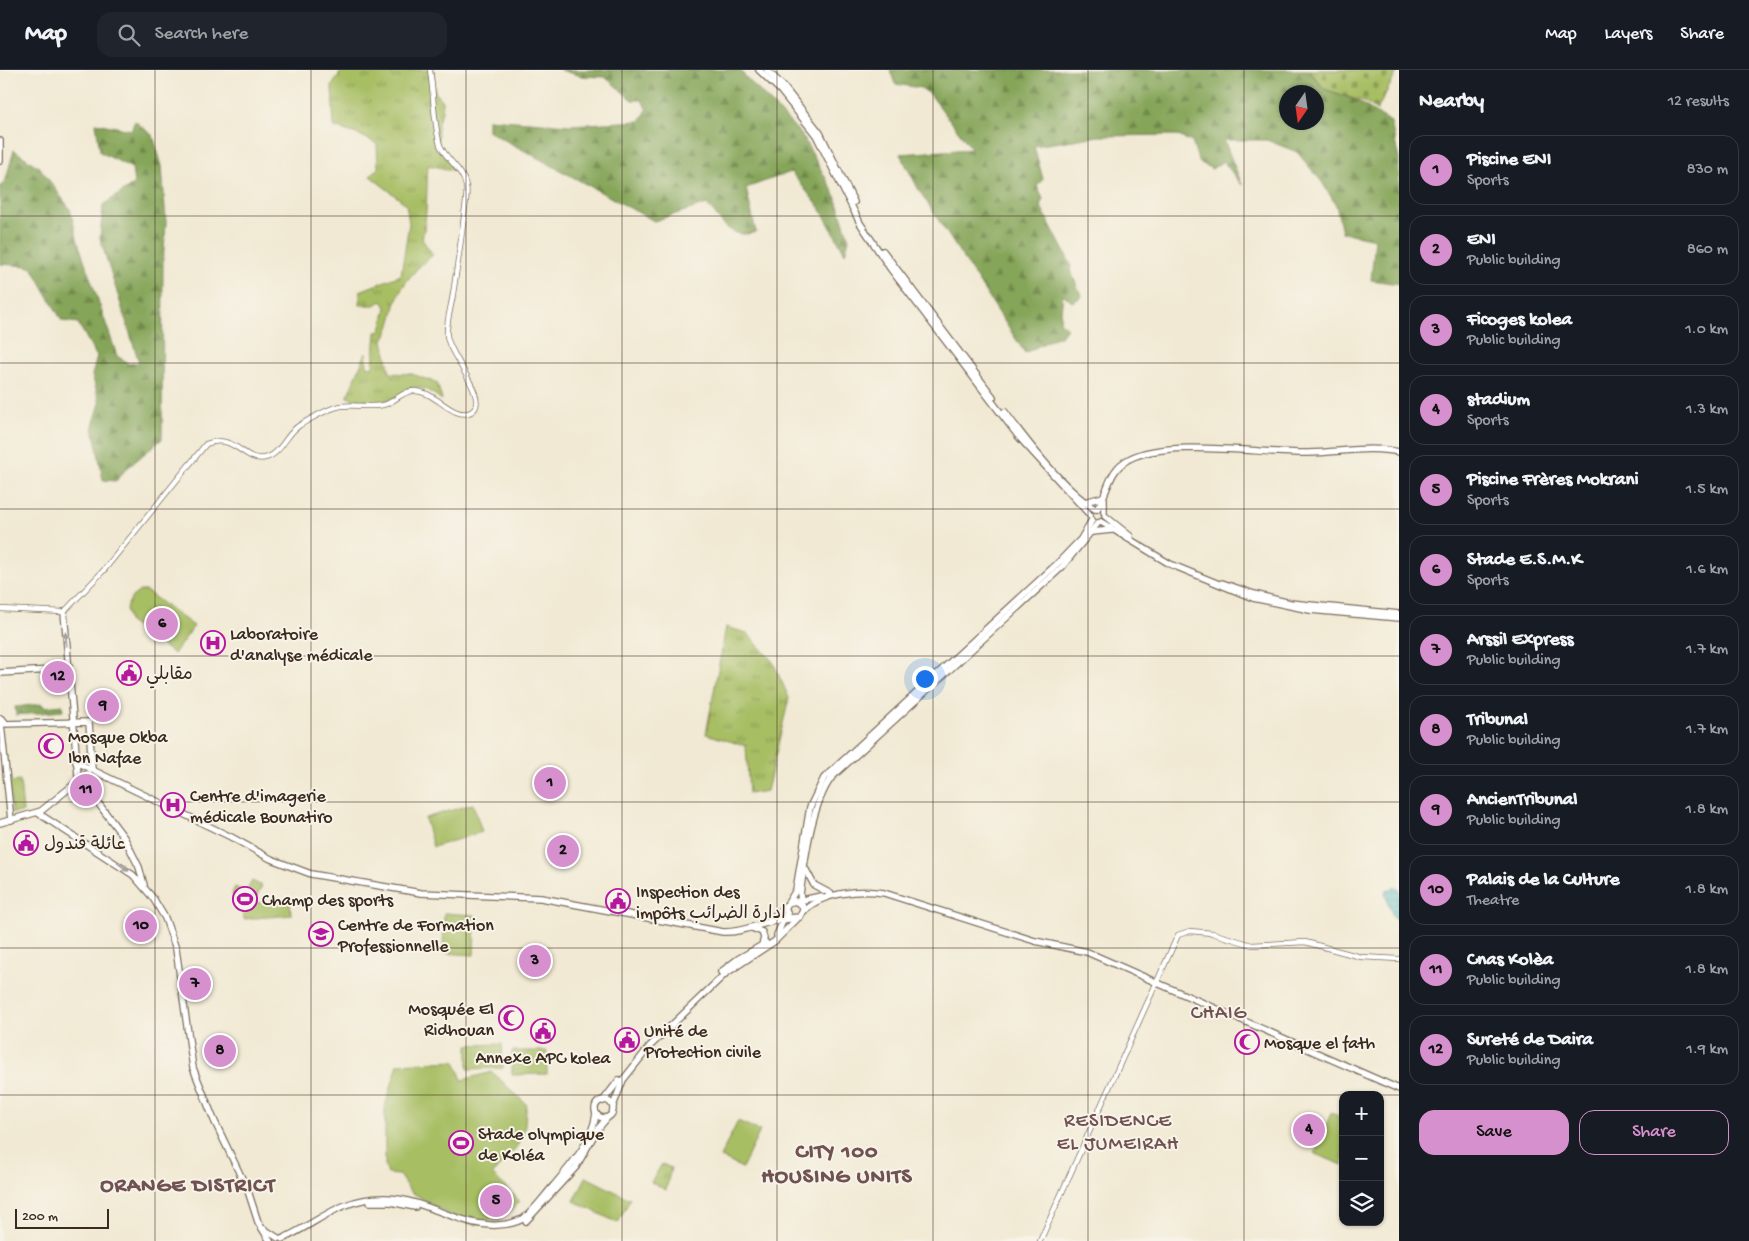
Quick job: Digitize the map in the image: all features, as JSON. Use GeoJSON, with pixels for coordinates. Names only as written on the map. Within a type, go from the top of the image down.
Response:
{"type":"FeatureCollection","features":[{"type":"Feature","properties":{"kind":"main road"},"geometry":{"type":"LineString","coordinates":[[759,70],[780,90],[816,135],[860,223],[890,268],[1019,438],[1095,520],[1170,564],[1253,598],[1310,610],[1399,618]]}},
{"type":"Feature","properties":{"kind":"main road"},"geometry":{"type":"LineString","coordinates":[[767,70],[783,86],[820,133],[863,221],[876,242],[1018,429],[1085,502],[1105,514],[1126,533],[1171,561],[1243,591],[1299,604],[1399,614]]}},
{"type":"Feature","properties":{"kind":"main road"},"geometry":{"type":"LineString","coordinates":[[0,142],[0,162]]}},
{"type":"Feature","properties":{"kind":"main road"},"geometry":{"type":"LineString","coordinates":[[503,1232],[522,1224],[538,1210],[576,1167],[597,1130],[612,1114],[613,1106],[623,1080],[646,1050],[724,974],[775,941],[795,919],[800,905],[817,804],[827,783],[835,773],[1062,567],[1092,532],[1096,509],[1104,496],[1110,478],[1122,464],[1138,455],[1158,451],[1219,448],[1309,453],[1372,448],[1399,452]]}},
{"type":"Feature","properties":{"kind":"main road"},"geometry":{"type":"LineString","coordinates":[[1104,496],[1105,514]]}},
{"type":"Feature","properties":{"kind":"main road"},"geometry":{"type":"LineString","coordinates":[[1085,502],[1104,496]]}},
{"type":"Feature","properties":{"kind":"main road"},"geometry":{"type":"LineString","coordinates":[[767,922],[787,904],[796,890],[812,800],[824,778],[1058,563],[1081,539],[1095,520],[1105,514]]}},
{"type":"Feature","properties":{"kind":"main road"},"geometry":{"type":"LineString","coordinates":[[1092,532],[1113,530]]}},
{"type":"Feature","properties":{"kind":"main road"},"geometry":{"type":"LineString","coordinates":[[64,612],[72,721],[76,762],[80,779],[125,839],[139,867],[144,887]]}},
{"type":"Feature","properties":{"kind":"main road"},"geometry":{"type":"LineString","coordinates":[[0,673],[69,669]]}},
{"type":"Feature","properties":{"kind":"main road"},"geometry":{"type":"LineString","coordinates":[[10,820],[1,720],[89,722],[92,770]]}},
{"type":"Feature","properties":{"kind":"main road"},"geometry":{"type":"LineString","coordinates":[[76,762],[231,836],[276,861],[311,874],[421,893],[540,898],[716,931],[733,932],[752,928],[785,916],[795,919]]}},
{"type":"Feature","properties":{"kind":"main road"},"geometry":{"type":"LineString","coordinates":[[0,823],[38,813],[92,770]]}},
{"type":"Feature","properties":{"kind":"main road"},"geometry":{"type":"LineString","coordinates":[[38,813],[115,861],[144,887],[165,918],[176,949],[190,1056],[198,1085],[242,1178],[260,1226],[279,1240]]}},
{"type":"Feature","properties":{"kind":"main road"},"geometry":{"type":"LineString","coordinates":[[805,867],[814,885],[832,894]]}},
{"type":"Feature","properties":{"kind":"main road"},"geometry":{"type":"LineString","coordinates":[[800,905],[832,894],[872,889],[887,890],[1051,944]]}},
{"type":"Feature","properties":{"kind":"main road"},"geometry":{"type":"LineString","coordinates":[[787,904],[800,905],[832,896],[864,892],[884,893],[1051,944],[1091,954],[1399,1089]]}},
{"type":"Feature","properties":{"kind":"main road"},"geometry":{"type":"LineString","coordinates":[[279,1240],[338,1207],[358,1201],[384,1198],[420,1205],[471,1229],[488,1230],[504,1227],[525,1217],[567,1170],[588,1138],[596,1114],[596,1105],[612,1091],[634,1059],[655,1036],[726,968],[777,935],[785,916],[787,904]]}},
{"type":"Feature","properties":{"kind":"main road"},"geometry":{"type":"LineString","coordinates":[[752,928],[762,932],[764,938],[762,946]]}},
{"type":"Feature","properties":{"kind":"main road"},"geometry":{"type":"LineString","coordinates":[[603,1100],[610,1102],[613,1106]]}},
{"type":"Feature","properties":{"kind":"main road"},"geometry":{"type":"LineString","coordinates":[[596,1114],[607,1118]]}},
{"type":"Feature","properties":{"kind":"main road"},"geometry":{"type":"LineString","coordinates":[[279,1240],[338,1211],[371,1202],[391,1202],[410,1205],[444,1221]]}},
{"type":"Feature","properties":{"kind":"street"},"geometry":{"type":"LineString","coordinates":[[0,609],[64,612],[104,570],[206,444],[220,440],[228,442],[257,457],[266,458],[277,450],[298,425],[332,409],[344,406],[386,404],[412,391],[426,393],[459,414],[475,409],[477,405],[475,393],[453,354],[446,334],[462,238],[466,185],[462,174],[444,152],[440,144],[432,102],[430,70]]}},
{"type":"Feature","properties":{"kind":"street"},"geometry":{"type":"LineString","coordinates":[[1040,1241],[1178,935],[1186,931],[1212,932],[1252,945],[1305,942],[1361,957],[1399,959]]}},
{"type":"Feature","properties":{"kind":"green space"},"geometry":{"type":"Polygon","coordinates":[[[342,70],[433,70],[435,92],[442,100],[442,112],[438,122],[438,148],[456,171],[428,165],[426,212],[422,239],[433,255],[416,270],[402,288],[396,302],[390,326],[383,340],[390,373],[412,374],[437,383],[442,400],[421,388],[410,389],[393,398],[380,401],[367,402],[347,397],[366,353],[367,366],[373,367],[376,332],[381,331],[386,307],[382,301],[374,305],[360,305],[360,291],[401,275],[409,223],[406,204],[370,176],[378,168],[377,144],[360,135],[334,127],[332,86],[342,70]]]}},
{"type":"Feature","properties":{"kind":"green space"},"geometry":{"type":"Polygon","coordinates":[[[560,70],[739,70],[801,134],[834,193],[849,239],[845,253],[820,208],[791,172],[746,188],[756,232],[739,234],[727,228],[707,204],[654,221],[488,131],[488,119],[569,125],[640,121],[647,110],[642,100],[632,100],[605,77],[582,76],[560,70]]]}},
{"type":"Feature","properties":{"kind":"green space"},"geometry":{"type":"Polygon","coordinates":[[[890,70],[1308,70],[1321,85],[1279,85],[1279,130],[1324,130],[1324,89],[1357,101],[1391,122],[1399,160],[1399,284],[1371,280],[1375,239],[1342,232],[1336,205],[1322,182],[1297,152],[1267,140],[1224,140],[1242,185],[1223,161],[1212,169],[1199,162],[1192,142],[1176,135],[1099,136],[1034,146],[1043,179],[1037,186],[1043,199],[1040,205],[1071,265],[1070,270],[1082,297],[1072,302],[1063,294],[1060,321],[1067,328],[1060,337],[1054,338],[1025,353],[919,190],[900,154],[972,149],[930,94],[921,88],[895,84],[890,70]]]}},
{"type":"Feature","properties":{"kind":"green space"},"geometry":{"type":"Polygon","coordinates":[[[1309,70],[1398,70],[1377,110],[1367,103],[1325,89],[1324,85],[1322,85],[1309,70]]]}},
{"type":"Feature","properties":{"kind":"green space"},"geometry":{"type":"Polygon","coordinates":[[[135,121],[153,136],[162,166],[166,223],[163,262],[162,439],[125,470],[116,481],[103,480],[93,426],[100,403],[92,375],[97,357],[78,323],[62,321],[33,269],[27,266],[0,264],[0,187],[6,179],[14,150],[40,168],[70,209],[78,242],[117,356],[129,364],[139,362],[100,238],[103,205],[134,184],[132,168],[100,152],[96,123],[131,130],[135,121]]]}},
{"type":"Feature","properties":{"kind":"green space"},"geometry":{"type":"Polygon","coordinates":[[[140,591],[146,591],[194,626],[174,654],[129,622],[126,608],[132,597],[140,591]]]}},
{"type":"Feature","properties":{"kind":"green space"},"geometry":{"type":"Polygon","coordinates":[[[726,627],[747,633],[773,662],[789,698],[767,791],[749,794],[746,746],[706,734],[726,627]]]}},
{"type":"Feature","properties":{"kind":"green space"},"geometry":{"type":"Polygon","coordinates":[[[42,704],[44,707],[62,705],[63,711],[16,715],[15,707],[42,704]]]}},
{"type":"Feature","properties":{"kind":"green space"},"geometry":{"type":"Polygon","coordinates":[[[20,781],[23,812],[12,813],[9,782],[20,781]]]}},
{"type":"Feature","properties":{"kind":"green space"},"geometry":{"type":"Polygon","coordinates":[[[473,804],[482,832],[433,847],[425,818],[473,804]]]}},
{"type":"Feature","properties":{"kind":"green space","name":"Champ des sports"},"geometry":{"type":"Polygon","coordinates":[[[252,881],[262,886],[253,903],[290,901],[291,915],[244,919],[239,903],[235,902],[232,893],[235,887],[246,892],[252,881]]]}},
{"type":"Feature","properties":{"kind":"green space"},"geometry":{"type":"Polygon","coordinates":[[[444,913],[475,915],[474,955],[443,953],[444,913]]]}},
{"type":"Feature","properties":{"kind":"green space"},"geometry":{"type":"Polygon","coordinates":[[[502,1044],[503,1068],[468,1069],[468,1045],[502,1044]]]}},
{"type":"Feature","properties":{"kind":"green space"},"geometry":{"type":"Polygon","coordinates":[[[512,1051],[547,1051],[547,1074],[512,1075],[512,1051]]]}},
{"type":"Feature","properties":{"kind":"green space"},"geometry":{"type":"Polygon","coordinates":[[[455,1061],[462,1080],[492,1072],[527,1105],[524,1132],[521,1139],[513,1152],[492,1174],[520,1201],[500,1221],[482,1220],[476,1225],[460,1221],[410,1191],[399,1175],[388,1174],[385,1166],[385,1107],[398,1064],[455,1061]]]}},
{"type":"Feature","properties":{"kind":"green space"},"geometry":{"type":"Polygon","coordinates":[[[1331,1113],[1339,1116],[1339,1163],[1315,1154],[1331,1113]]]}},
{"type":"Feature","properties":{"kind":"green space"},"geometry":{"type":"Polygon","coordinates":[[[738,1121],[760,1131],[742,1168],[720,1157],[738,1121]]]}},
{"type":"Feature","properties":{"kind":"green space"},"geometry":{"type":"Polygon","coordinates":[[[662,1164],[671,1168],[666,1190],[651,1182],[662,1164]]]}},
{"type":"Feature","properties":{"kind":"green space"},"geometry":{"type":"Polygon","coordinates":[[[586,1177],[630,1199],[618,1223],[574,1201],[586,1177]]]}},
{"type":"Feature","properties":{"kind":"water"},"geometry":{"type":"Polygon","coordinates":[[[1397,887],[1399,890],[1399,918],[1396,919],[1393,917],[1385,893],[1386,890],[1397,887]]]}},
{"type":"Feature","properties":{"kind":"place","name":"Stade E.S.M.K"},"geometry":{"type":"Point","coordinates":[162,624]}},
{"type":"Feature","properties":{"kind":"place","name":"Laboratoire d'analyse médicale"},"geometry":{"type":"Point","coordinates":[213,643]}},
{"type":"Feature","properties":{"kind":"place","name":"مقابلي"},"geometry":{"type":"Point","coordinates":[129,673]}},
{"type":"Feature","properties":{"kind":"place","name":"Sureté de Daira"},"geometry":{"type":"Point","coordinates":[58,677]}},
{"type":"Feature","properties":{"kind":"place","name":"AncienTribunal"},"geometry":{"type":"Point","coordinates":[103,706]}},
{"type":"Feature","properties":{"kind":"place","name":"Mosque Okba Ibn Nafae"},"geometry":{"type":"Point","coordinates":[51,746]}},
{"type":"Feature","properties":{"kind":"place","name":"Piscine ENI"},"geometry":{"type":"Point","coordinates":[550,783]}},
{"type":"Feature","properties":{"kind":"place","name":"Cnas Kolèa"},"geometry":{"type":"Point","coordinates":[86,790]}},
{"type":"Feature","properties":{"kind":"place","name":"Centre d'imagerie médicale Bounatiro"},"geometry":{"type":"Point","coordinates":[173,805]}},
{"type":"Feature","properties":{"kind":"place","name":"عائلة قندول"},"geometry":{"type":"Point","coordinates":[26,843]}},
{"type":"Feature","properties":{"kind":"place","name":"ENI"},"geometry":{"type":"Point","coordinates":[563,851]}},
{"type":"Feature","properties":{"kind":"place","name":"Champ des sports"},"geometry":{"type":"Point","coordinates":[245,899]}},
{"type":"Feature","properties":{"kind":"place","name":"Inspection des impôts ادارة الضرائب"},"geometry":{"type":"Point","coordinates":[618,901]}},
{"type":"Feature","properties":{"kind":"place","name":"Palais de la Culture"},"geometry":{"type":"Point","coordinates":[141,926]}},
{"type":"Feature","properties":{"kind":"place","name":"Centre de Formation Professionnelle"},"geometry":{"type":"Point","coordinates":[321,934]}},
{"type":"Feature","properties":{"kind":"place","name":"Ficoges kolea"},"geometry":{"type":"Point","coordinates":[535,961]}},
{"type":"Feature","properties":{"kind":"place","name":"Arssil Express"},"geometry":{"type":"Point","coordinates":[195,984]}},
{"type":"Feature","properties":{"kind":"place","name":"Mosquée El Ridhouan"},"geometry":{"type":"Point","coordinates":[511,1018]}},
{"type":"Feature","properties":{"kind":"place","name":"Annexe APC kolea"},"geometry":{"type":"Point","coordinates":[543,1031]}},
{"type":"Feature","properties":{"kind":"place","name":"Unité de Protection civile"},"geometry":{"type":"Point","coordinates":[627,1040]}},
{"type":"Feature","properties":{"kind":"place","name":"Mosque el fath"},"geometry":{"type":"Point","coordinates":[1247,1042]}},
{"type":"Feature","properties":{"kind":"place","name":"Tribunal"},"geometry":{"type":"Point","coordinates":[220,1051]}},
{"type":"Feature","properties":{"kind":"place","name":"stadium"},"geometry":{"type":"Point","coordinates":[1309,1130]}},
{"type":"Feature","properties":{"kind":"place","name":"Stade olympique de Koléa"},"geometry":{"type":"Point","coordinates":[461,1143]}},
{"type":"Feature","properties":{"kind":"place","name":"Piscine Frères Mokrani"},"geometry":{"type":"Point","coordinates":[496,1201]}},
{"type":"Feature","properties":{"kind":"district","name":"CHAIG"},"geometry":{"type":"Point","coordinates":[1219,1011]}},
{"type":"Feature","properties":{"kind":"district","name":"RESIDENCE EL JUMEIRAH"},"geometry":{"type":"Point","coordinates":[1118,1130]}},
{"type":"Feature","properties":{"kind":"district","name":"CITY 100 HOUSING UNITS"},"geometry":{"type":"Point","coordinates":[837,1162]}},
{"type":"Feature","properties":{"kind":"district","name":"ORANGE DISTRICT"},"geometry":{"type":"Point","coordinates":[188,1183]}}]}
